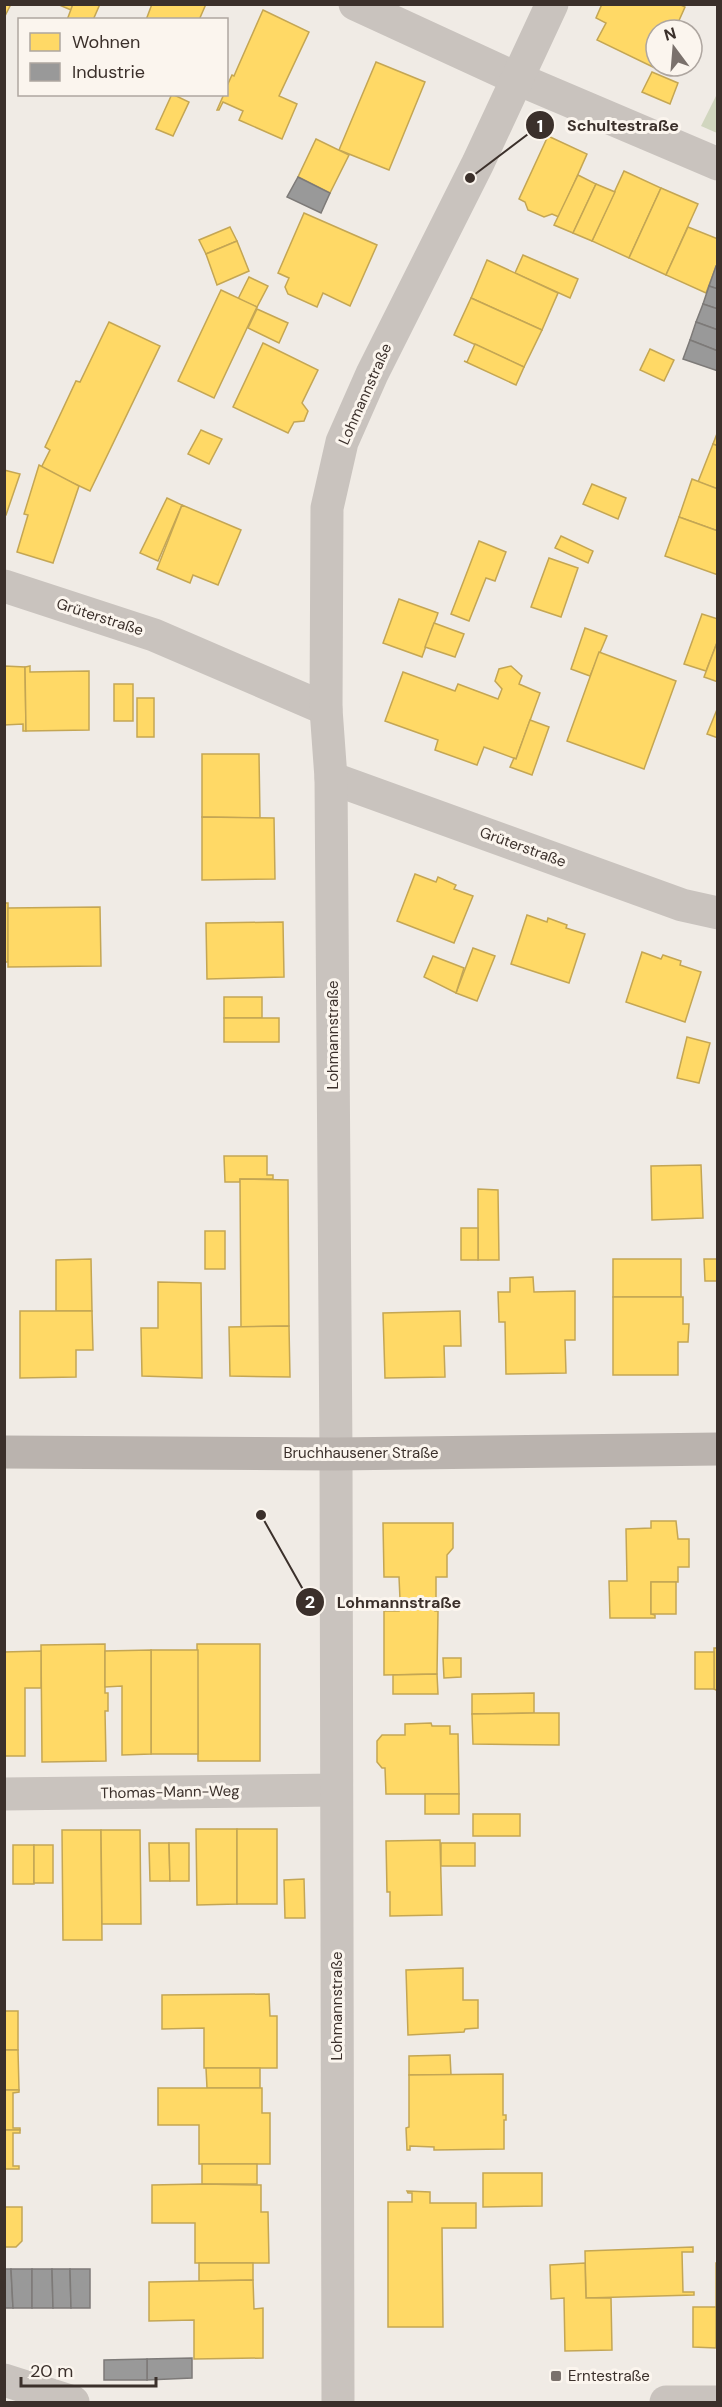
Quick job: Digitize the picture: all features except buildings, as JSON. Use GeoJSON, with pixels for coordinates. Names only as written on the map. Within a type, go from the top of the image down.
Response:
{"type":"FeatureCollection","features":[{"type":"Feature","properties":{"kind":"street"},"geometry":{"type":"LineString","coordinates":[[356,4],[518,79],[717,164]]}},
{"type":"Feature","properties":{"kind":"street","name":"Lohmannstraße"},"geometry":{"type":"LineString","coordinates":[[338,2403],[336,1454],[331,778],[326,709],[327,508],[342,442],[372,374],[478,163],[552,4]]}},
{"type":"Feature","properties":{"kind":"street","name":"Grüterstraße"},"geometry":{"type":"LineString","coordinates":[[4,586],[154,634],[326,709]]}},
{"type":"Feature","properties":{"kind":"street","name":"Grüterstraße"},"geometry":{"type":"LineString","coordinates":[[331,778],[682,905],[717,913]]}},
{"type":"Feature","properties":{"kind":"street","name":"Bruchhausener Straße"},"geometry":{"type":"LineString","coordinates":[[4,1452],[336,1454],[717,1449]]}},
{"type":"Feature","properties":{"kind":"street","name":"Thomas-Mann-Weg"},"geometry":{"type":"LineString","coordinates":[[4,1794],[336,1790]]}},
{"type":"Feature","properties":{"kind":"street"},"geometry":{"type":"LineString","coordinates":[[4,2380],[72,2403]]}},
{"type":"Feature","properties":{"kind":"street"},"geometry":{"type":"LineString","coordinates":[[666,2403],[717,2402]]}},
{"type":"Feature","properties":{"kind":"green space"},"geometry":{"type":"Polygon","coordinates":[[[717,94],[717,133],[701,126],[717,94]]]}},
{"type":"Feature","properties":{"kind":"place","name":"Schultestraße"},"geometry":{"type":"Point","coordinates":[470,178]}},
{"type":"Feature","properties":{"kind":"place","name":"Lohmannstraße"},"geometry":{"type":"Point","coordinates":[261,1515]}},
{"type":"Feature","properties":{"kind":"place","name":"Erntestraße"},"geometry":{"type":"Point","coordinates":[556,2376]}}]}
